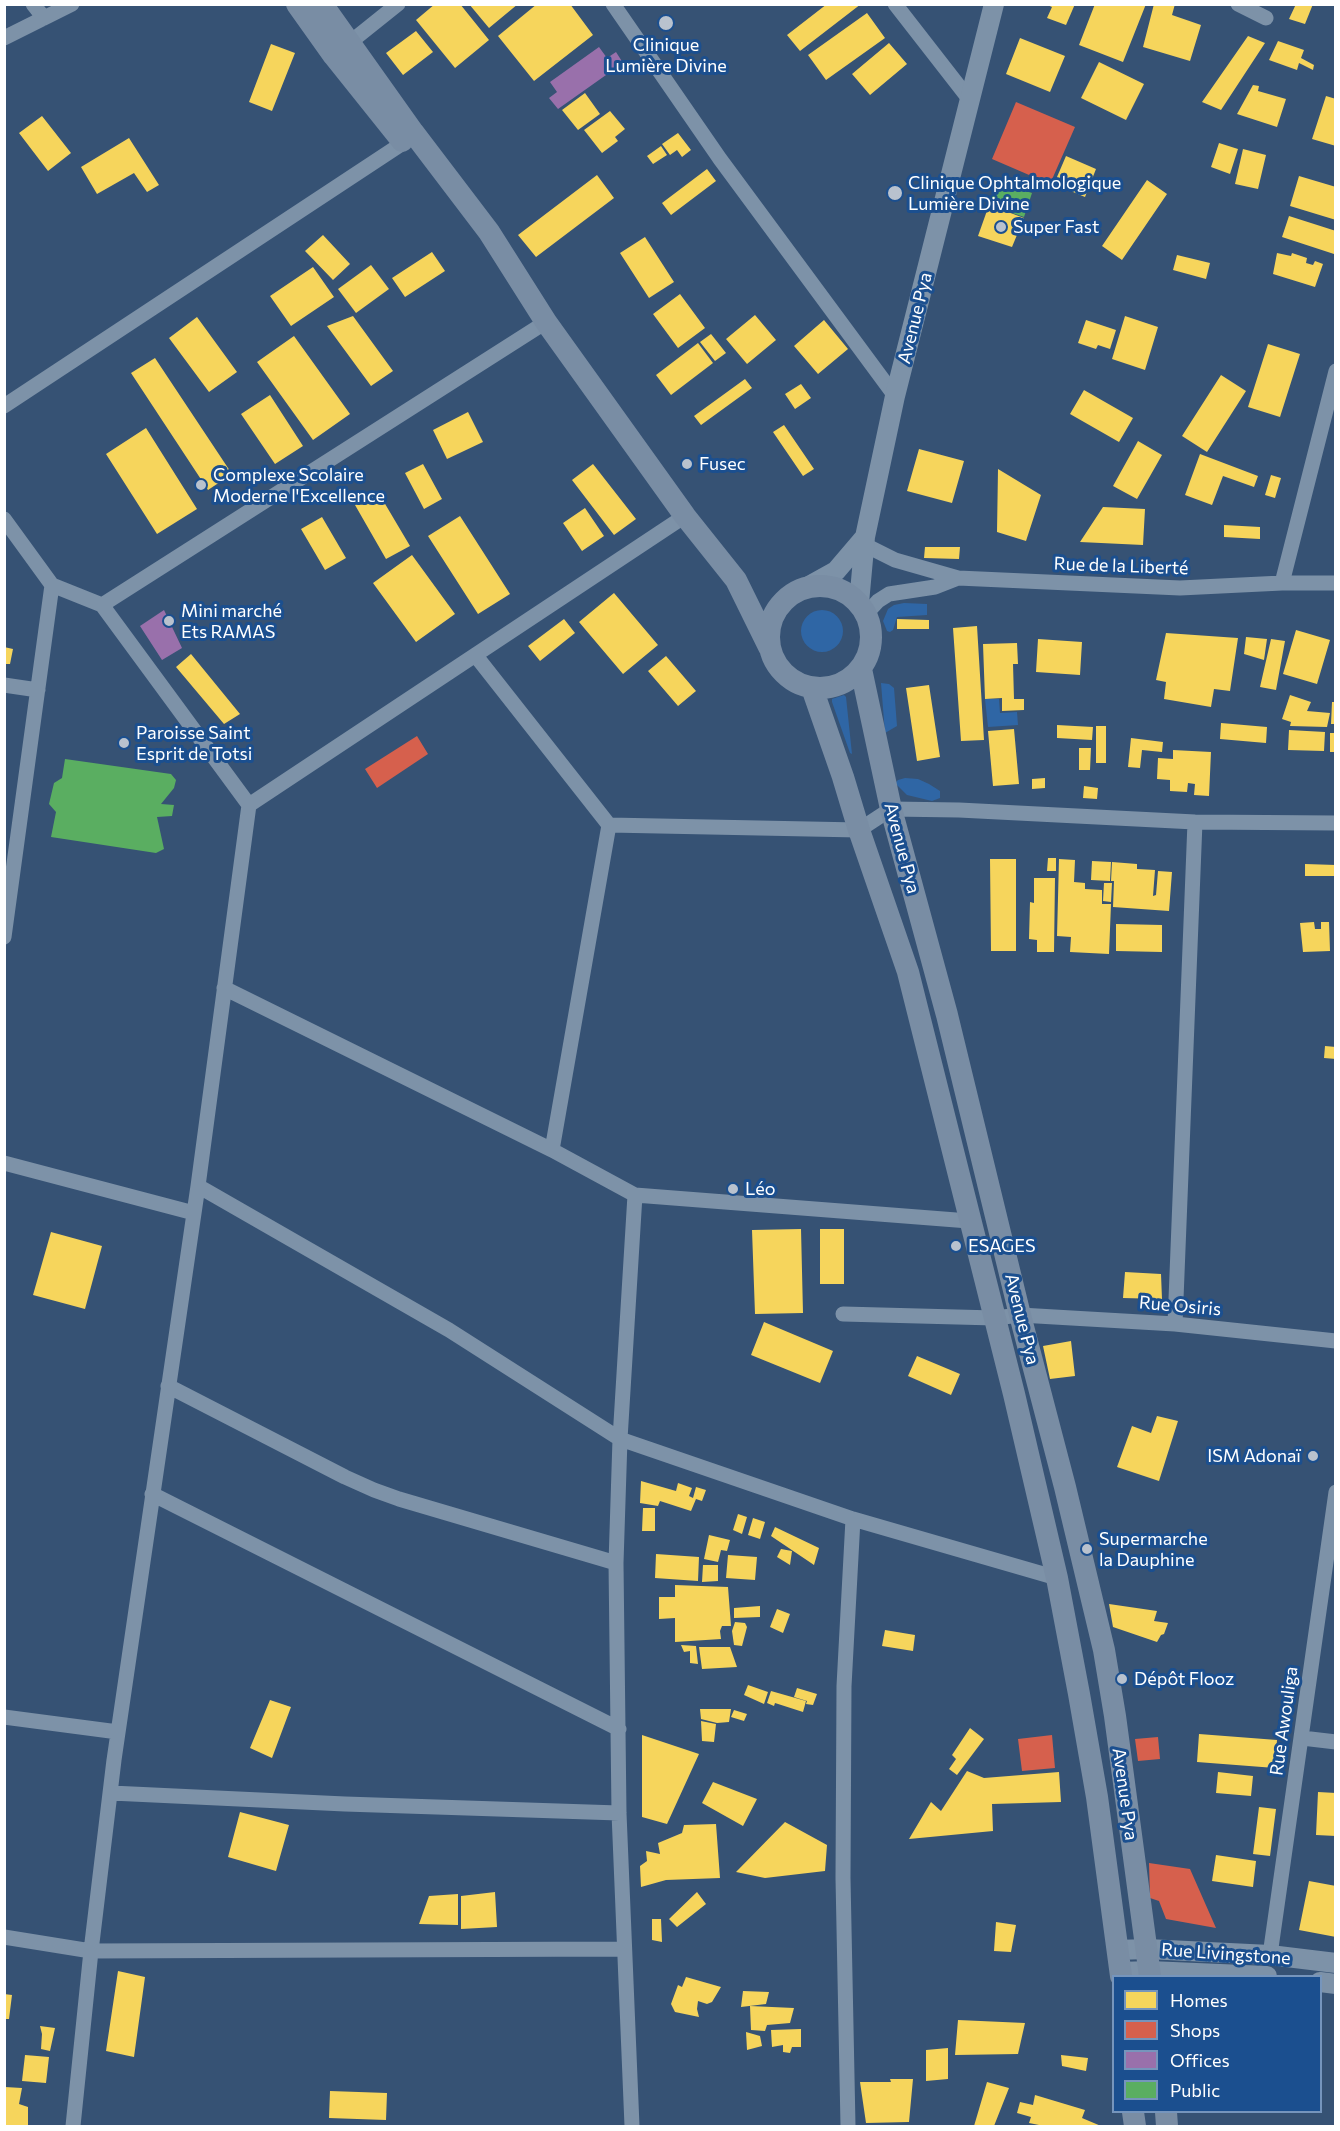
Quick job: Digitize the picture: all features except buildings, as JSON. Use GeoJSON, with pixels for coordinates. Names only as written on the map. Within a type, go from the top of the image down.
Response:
{"type":"FeatureCollection","features":[{"type":"Feature","properties":{"kind":"main road"},"geometry":{"type":"LineString","coordinates":[[297,4],[341,49],[413,132],[489,232],[546,322],[685,516],[736,580],[769,646],[774,662],[784,674],[797,683],[812,688],[830,688],[848,681],[861,669],[869,655],[872,642],[871,627],[863,608],[844,591],[827,585],[809,586],[789,595],[779,605],[770,625],[769,646]]}},
{"type":"Feature","properties":{"kind":"main road"},"geometry":{"type":"LineString","coordinates":[[322,4],[341,49],[403,143],[478,238],[521,283]]}},
{"type":"Feature","properties":{"kind":"main road"},"geometry":{"type":"LineString","coordinates":[[736,580],[779,605]]}},
{"type":"Feature","properties":{"kind":"main road","name":"Avenue Pya"},"geometry":{"type":"LineString","coordinates":[[861,669],[891,809],[944,1004],[1104,1650],[1149,1965]]}},
{"type":"Feature","properties":{"kind":"main road","name":"Avenue Pya"},"geometry":{"type":"LineString","coordinates":[[812,688],[908,972],[995,1318],[1057,1578],[1097,1797],[1120,1966]]}},
{"type":"Feature","properties":{"kind":"street"},"geometry":{"type":"LineString","coordinates":[[33,4],[44,18]]}},
{"type":"Feature","properties":{"kind":"street"},"geometry":{"type":"LineString","coordinates":[[4,38],[72,4]]}},
{"type":"Feature","properties":{"kind":"street"},"geometry":{"type":"LineString","coordinates":[[341,49],[398,4]]}},
{"type":"Feature","properties":{"kind":"street"},"geometry":{"type":"LineString","coordinates":[[613,4],[720,159],[895,396]]}},
{"type":"Feature","properties":{"kind":"street"},"geometry":{"type":"LineString","coordinates":[[896,4],[969,99]]}},
{"type":"Feature","properties":{"kind":"street","name":"Avenue Pya"},"geometry":{"type":"LineString","coordinates":[[863,608],[865,541],[895,396],[994,4]]}},
{"type":"Feature","properties":{"kind":"street"},"geometry":{"type":"LineString","coordinates":[[1238,4],[1266,18]]}},
{"type":"Feature","properties":{"kind":"street"},"geometry":{"type":"LineString","coordinates":[[4,406],[403,143]]}},
{"type":"Feature","properties":{"kind":"street"},"geometry":{"type":"LineString","coordinates":[[102,605],[546,322]]}},
{"type":"Feature","properties":{"kind":"street"},"geometry":{"type":"LineString","coordinates":[[1282,583],[1335,371]]}},
{"type":"Feature","properties":{"kind":"street"},"geometry":{"type":"LineString","coordinates":[[249,805],[685,516]]}},
{"type":"Feature","properties":{"kind":"street"},"geometry":{"type":"LineString","coordinates":[[4,519],[52,585],[102,605],[249,805],[198,1186],[118,1732],[91,1951],[73,2127]]}},
{"type":"Feature","properties":{"kind":"street"},"geometry":{"type":"LineString","coordinates":[[809,586],[836,571],[865,541],[895,560],[958,578]]}},
{"type":"Feature","properties":{"kind":"street"},"geometry":{"type":"LineString","coordinates":[[863,608],[889,594],[935,587],[958,578]]}},
{"type":"Feature","properties":{"kind":"street","name":"Rue de la Liberté"},"geometry":{"type":"LineString","coordinates":[[958,578],[1180,588],[1335,583]]}},
{"type":"Feature","properties":{"kind":"street"},"geometry":{"type":"LineString","coordinates":[[4,937],[52,585]]}},
{"type":"Feature","properties":{"kind":"street"},"geometry":{"type":"LineString","coordinates":[[476,656],[609,825],[552,1150]]}},
{"type":"Feature","properties":{"kind":"street"},"geometry":{"type":"LineString","coordinates":[[4,685],[38,690]]}},
{"type":"Feature","properties":{"kind":"street"},"geometry":{"type":"LineString","coordinates":[[609,825],[859,830],[891,809],[959,810],[1195,822],[1335,823]]}},
{"type":"Feature","properties":{"kind":"street"},"geometry":{"type":"LineString","coordinates":[[1175,1324],[1195,822]]}},
{"type":"Feature","properties":{"kind":"street"},"geometry":{"type":"LineString","coordinates":[[224,987],[552,1150],[635,1196],[969,1221]]}},
{"type":"Feature","properties":{"kind":"street"},"geometry":{"type":"LineString","coordinates":[[4,1163],[194,1213]]}},
{"type":"Feature","properties":{"kind":"street"},"geometry":{"type":"LineString","coordinates":[[198,1186],[388,1294],[620,1439],[853,1519],[1057,1578]]}},
{"type":"Feature","properties":{"kind":"street"},"geometry":{"type":"LineString","coordinates":[[632,2127],[619,1813],[616,1563],[620,1439],[635,1196]]}},
{"type":"Feature","properties":{"kind":"street","name":"Rue Osiris"},"geometry":{"type":"LineString","coordinates":[[843,1314],[995,1318],[1020,1315],[1175,1324],[1335,1341]]}},
{"type":"Feature","properties":{"kind":"street"},"geometry":{"type":"LineString","coordinates":[[168,1386],[374,1490],[616,1563]]}},
{"type":"Feature","properties":{"kind":"street","name":"Rue Awouliga"},"geometry":{"type":"LineString","coordinates":[[1270,1955],[1332,1538],[1335,1492]]}},
{"type":"Feature","properties":{"kind":"street"},"geometry":{"type":"LineString","coordinates":[[153,1494],[619,1729]]}},
{"type":"Feature","properties":{"kind":"street"},"geometry":{"type":"LineString","coordinates":[[848,2127],[843,1878],[844,1686],[853,1519]]}},
{"type":"Feature","properties":{"kind":"street"},"geometry":{"type":"LineString","coordinates":[[4,1717],[118,1732]]}},
{"type":"Feature","properties":{"kind":"street"},"geometry":{"type":"LineString","coordinates":[[1302,1738],[1335,1742]]}},
{"type":"Feature","properties":{"kind":"street"},"geometry":{"type":"LineString","coordinates":[[111,1793],[333,1804],[619,1813]]}},
{"type":"Feature","properties":{"kind":"street"},"geometry":{"type":"LineString","coordinates":[[4,1937],[91,1951],[624,1949]]}},
{"type":"Feature","properties":{"kind":"street"},"geometry":{"type":"LineString","coordinates":[[1266,1975],[1270,1955]]}},
{"type":"Feature","properties":{"kind":"street","name":"Rue Livingstone"},"geometry":{"type":"LineString","coordinates":[[1120,1966],[1270,1955],[1335,1963]]}},
{"type":"Feature","properties":{"kind":"street","name":"Rue Livingstone"},"geometry":{"type":"LineString","coordinates":[[1149,1965],[1255,1975]]}},
{"type":"Feature","properties":{"kind":"shaded area"},"geometry":{"type":"Polygon","coordinates":[[[904,603],[927,604],[927,615],[897,617],[893,630],[887,631],[883,621],[888,609],[904,603]]]}},
{"type":"Feature","properties":{"kind":"shaded area"},"geometry":{"type":"Polygon","coordinates":[[[822,610],[830,611],[837,616],[842,623],[842,639],[837,646],[830,651],[822,652],[814,651],[807,646],[802,639],[801,631],[802,623],[807,616],[814,611],[822,610]]]}},
{"type":"Feature","properties":{"kind":"shaded area"},"geometry":{"type":"Polygon","coordinates":[[[881,683],[889,684],[894,688],[897,726],[885,733],[881,683]]]}},
{"type":"Feature","properties":{"kind":"shaded area"},"geometry":{"type":"Polygon","coordinates":[[[844,695],[852,754],[832,702],[832,699],[844,695]]]}},
{"type":"Feature","properties":{"kind":"shaded area"},"geometry":{"type":"Polygon","coordinates":[[[985,699],[999,699],[1000,713],[1017,712],[1018,725],[988,727],[985,699]]]}},
{"type":"Feature","properties":{"kind":"shaded area"},"geometry":{"type":"Polygon","coordinates":[[[905,778],[918,779],[929,784],[940,791],[940,798],[932,801],[907,795],[895,783],[905,778]]]}},
{"type":"Feature","properties":{"kind":"place","name":"Clinique Lumière Divine"},"geometry":{"type":"Point","coordinates":[666,23]}},
{"type":"Feature","properties":{"kind":"place","name":"Clinique Ophtalmologique Lumière Divine"},"geometry":{"type":"Point","coordinates":[895,193]}},
{"type":"Feature","properties":{"kind":"place","name":"Super Fast"},"geometry":{"type":"Point","coordinates":[1001,227]}},
{"type":"Feature","properties":{"kind":"place","name":"Fusec"},"geometry":{"type":"Point","coordinates":[687,464]}},
{"type":"Feature","properties":{"kind":"place","name":"Complexe Scolaire Moderne l'Excellence"},"geometry":{"type":"Point","coordinates":[201,485]}},
{"type":"Feature","properties":{"kind":"place","name":"Mini marché Ets RAMAS"},"geometry":{"type":"Point","coordinates":[169,621]}},
{"type":"Feature","properties":{"kind":"place","name":"Paroisse Saint Esprit de Totsi"},"geometry":{"type":"Point","coordinates":[124,743]}},
{"type":"Feature","properties":{"kind":"place","name":"Léo"},"geometry":{"type":"Point","coordinates":[733,1189]}},
{"type":"Feature","properties":{"kind":"place","name":"ESAGES"},"geometry":{"type":"Point","coordinates":[956,1246]}},
{"type":"Feature","properties":{"kind":"place","name":"ISM Adonaï"},"geometry":{"type":"Point","coordinates":[1313,1456]}},
{"type":"Feature","properties":{"kind":"place","name":"Supermarche la Dauphine"},"geometry":{"type":"Point","coordinates":[1087,1549]}},
{"type":"Feature","properties":{"kind":"place","name":"Dépôt Flooz"},"geometry":{"type":"Point","coordinates":[1122,1679]}}]}
